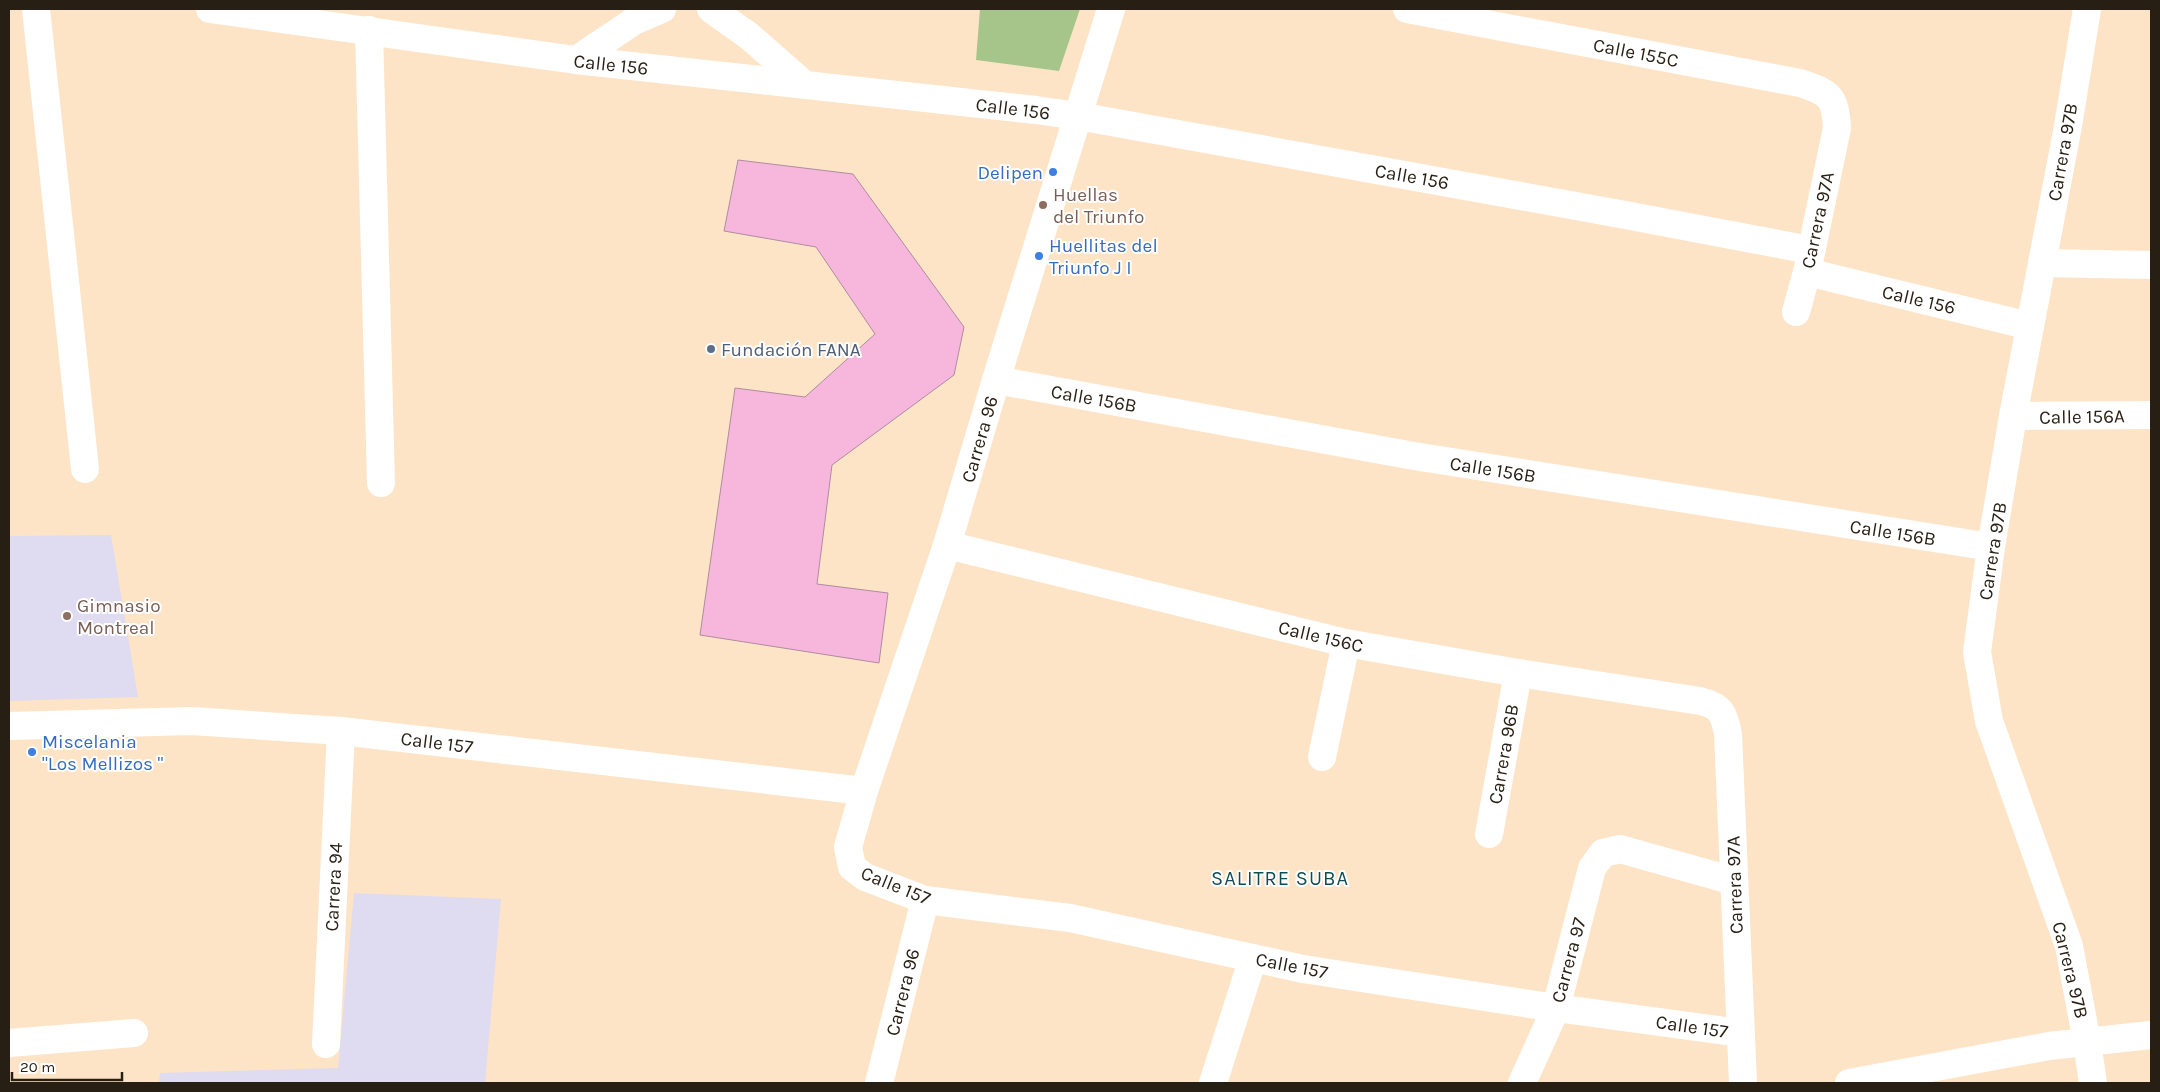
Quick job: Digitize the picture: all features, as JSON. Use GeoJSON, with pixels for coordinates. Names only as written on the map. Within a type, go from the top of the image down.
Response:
{"type":"FeatureCollection","features":[{"type":"Feature","properties":{"kind":"street"},"geometry":{"type":"LineString","coordinates":[[36,9],[85,469]]}},
{"type":"Feature","properties":{"kind":"street","name":"Calle 156"},"geometry":{"type":"LineString","coordinates":[[210,9],[576,60],[1078,116],[1620,214],[1809,261],[2030,326]]}},
{"type":"Feature","properties":{"kind":"street"},"geometry":{"type":"LineString","coordinates":[[576,60],[634,21],[662,9]]}},
{"type":"Feature","properties":{"kind":"street"},"geometry":{"type":"LineString","coordinates":[[711,9],[749,36],[805,85]]}},
{"type":"Feature","properties":{"kind":"street","name":"Carrera 96"},"geometry":{"type":"LineString","coordinates":[[852,867],[848,847],[864,791],[948,545],[996,380],[1111,9]]}},
{"type":"Feature","properties":{"kind":"street","name":"Calle 155C"},"geometry":{"type":"LineString","coordinates":[[1407,9],[1800,83],[1822,91],[1827,96],[1836,107],[1837,128]]}},
{"type":"Feature","properties":{"kind":"street","name":"Carrera 97B"},"geometry":{"type":"LineString","coordinates":[[2087,9],[2013,416],[1991,547],[1977,652],[1989,721],[2069,946],[2093,1083]]}},
{"type":"Feature","properties":{"kind":"street"},"geometry":{"type":"LineString","coordinates":[[370,30],[380,483]]}},
{"type":"Feature","properties":{"kind":"street","name":"Carrera 97A"},"geometry":{"type":"LineString","coordinates":[[1796,312],[1809,261],[1837,128]]}},
{"type":"Feature","properties":{"kind":"street"},"geometry":{"type":"LineString","coordinates":[[2042,264],[2151,265]]}},
{"type":"Feature","properties":{"kind":"street","name":"Calle 156B"},"geometry":{"type":"LineString","coordinates":[[996,380],[1414,456],[1991,547]]}},
{"type":"Feature","properties":{"kind":"street","name":"Calle 156A"},"geometry":{"type":"LineString","coordinates":[[2013,416],[2151,415]]}},
{"type":"Feature","properties":{"kind":"street","name":"Calle 156C"},"geometry":{"type":"LineString","coordinates":[[948,545],[1346,643],[1518,674],[1700,701]]}},
{"type":"Feature","properties":{"kind":"street"},"geometry":{"type":"LineString","coordinates":[[1322,757],[1346,643]]}},
{"type":"Feature","properties":{"kind":"street","name":"Carrera 96B"},"geometry":{"type":"LineString","coordinates":[[1489,834],[1518,674]]}},
{"type":"Feature","properties":{"kind":"street","name":"Carrera 97A"},"geometry":{"type":"LineString","coordinates":[[1700,701],[1715,705],[1725,718],[1728,734],[1743,1083]]}},
{"type":"Feature","properties":{"kind":"street","name":"Calle 157"},"geometry":{"type":"LineString","coordinates":[[9,726],[192,721],[341,731],[864,791]]}},
{"type":"Feature","properties":{"kind":"street","name":"Carrera 94"},"geometry":{"type":"LineString","coordinates":[[326,1044],[341,731]]}},
{"type":"Feature","properties":{"kind":"street","name":"Carrera 97"},"geometry":{"type":"LineString","coordinates":[[1522,1083],[1556,1008],[1592,868],[1603,853],[1620,848],[1734,881]]}},
{"type":"Feature","properties":{"kind":"street","name":"Calle 157"},"geometry":{"type":"LineString","coordinates":[[852,867],[865,877],[925,900],[1070,918],[1303,969],[1556,1008],[1740,1033]]}},
{"type":"Feature","properties":{"kind":"street","name":"Carrera 96"},"geometry":{"type":"LineString","coordinates":[[879,1083],[925,900]]}},
{"type":"Feature","properties":{"kind":"street"},"geometry":{"type":"LineString","coordinates":[[1213,1083],[1253,958]]}},
{"type":"Feature","properties":{"kind":"street"},"geometry":{"type":"LineString","coordinates":[[9,1043],[134,1033]]}},
{"type":"Feature","properties":{"kind":"street"},"geometry":{"type":"LineString","coordinates":[[1849,1083],[2049,1046],[2151,1035]]}},
{"type":"Feature","properties":{"kind":"shaded area","name":"Gimnasio Montreal"},"geometry":{"type":"Polygon","coordinates":[[[111,535],[138,697],[9,701],[9,536],[111,535]]]}},
{"type":"Feature","properties":{"kind":"shaded area"},"geometry":{"type":"Polygon","coordinates":[[[354,893],[501,899],[485,1083],[159,1083],[160,1073],[338,1068],[354,893]]]}},
{"type":"Feature","properties":{"kind":"green space"},"geometry":{"type":"Polygon","coordinates":[[[980,9],[1080,9],[1059,71],[976,60],[980,9]]]}},
{"type":"Feature","properties":{"kind":"building"},"geometry":{"type":"Polygon","coordinates":[[[738,160],[853,174],[964,327],[954,375],[832,465],[817,584],[888,593],[879,663],[700,635],[735,388],[805,397],[875,334],[816,247],[724,231],[738,160]]]}},
{"type":"Feature","properties":{"kind":"place","name":"Delipen"},"geometry":{"type":"Point","coordinates":[1053,172]}},
{"type":"Feature","properties":{"kind":"place","name":"Huellas del Triunfo"},"geometry":{"type":"Point","coordinates":[1043,205]}},
{"type":"Feature","properties":{"kind":"place","name":"Huellitas del Triunfo J I"},"geometry":{"type":"Point","coordinates":[1039,256]}},
{"type":"Feature","properties":{"kind":"place","name":"Fundación FANA"},"geometry":{"type":"Point","coordinates":[711,349]}},
{"type":"Feature","properties":{"kind":"place","name":"Gimnasio Montreal"},"geometry":{"type":"Point","coordinates":[67,616]}},
{"type":"Feature","properties":{"kind":"place","name":"Miscelania \"Los Mellizos \""},"geometry":{"type":"Point","coordinates":[32,752]}},
{"type":"Feature","properties":{"kind":"district","name":"SALITRE SUBA"},"geometry":{"type":"Point","coordinates":[1280,878]}}]}
